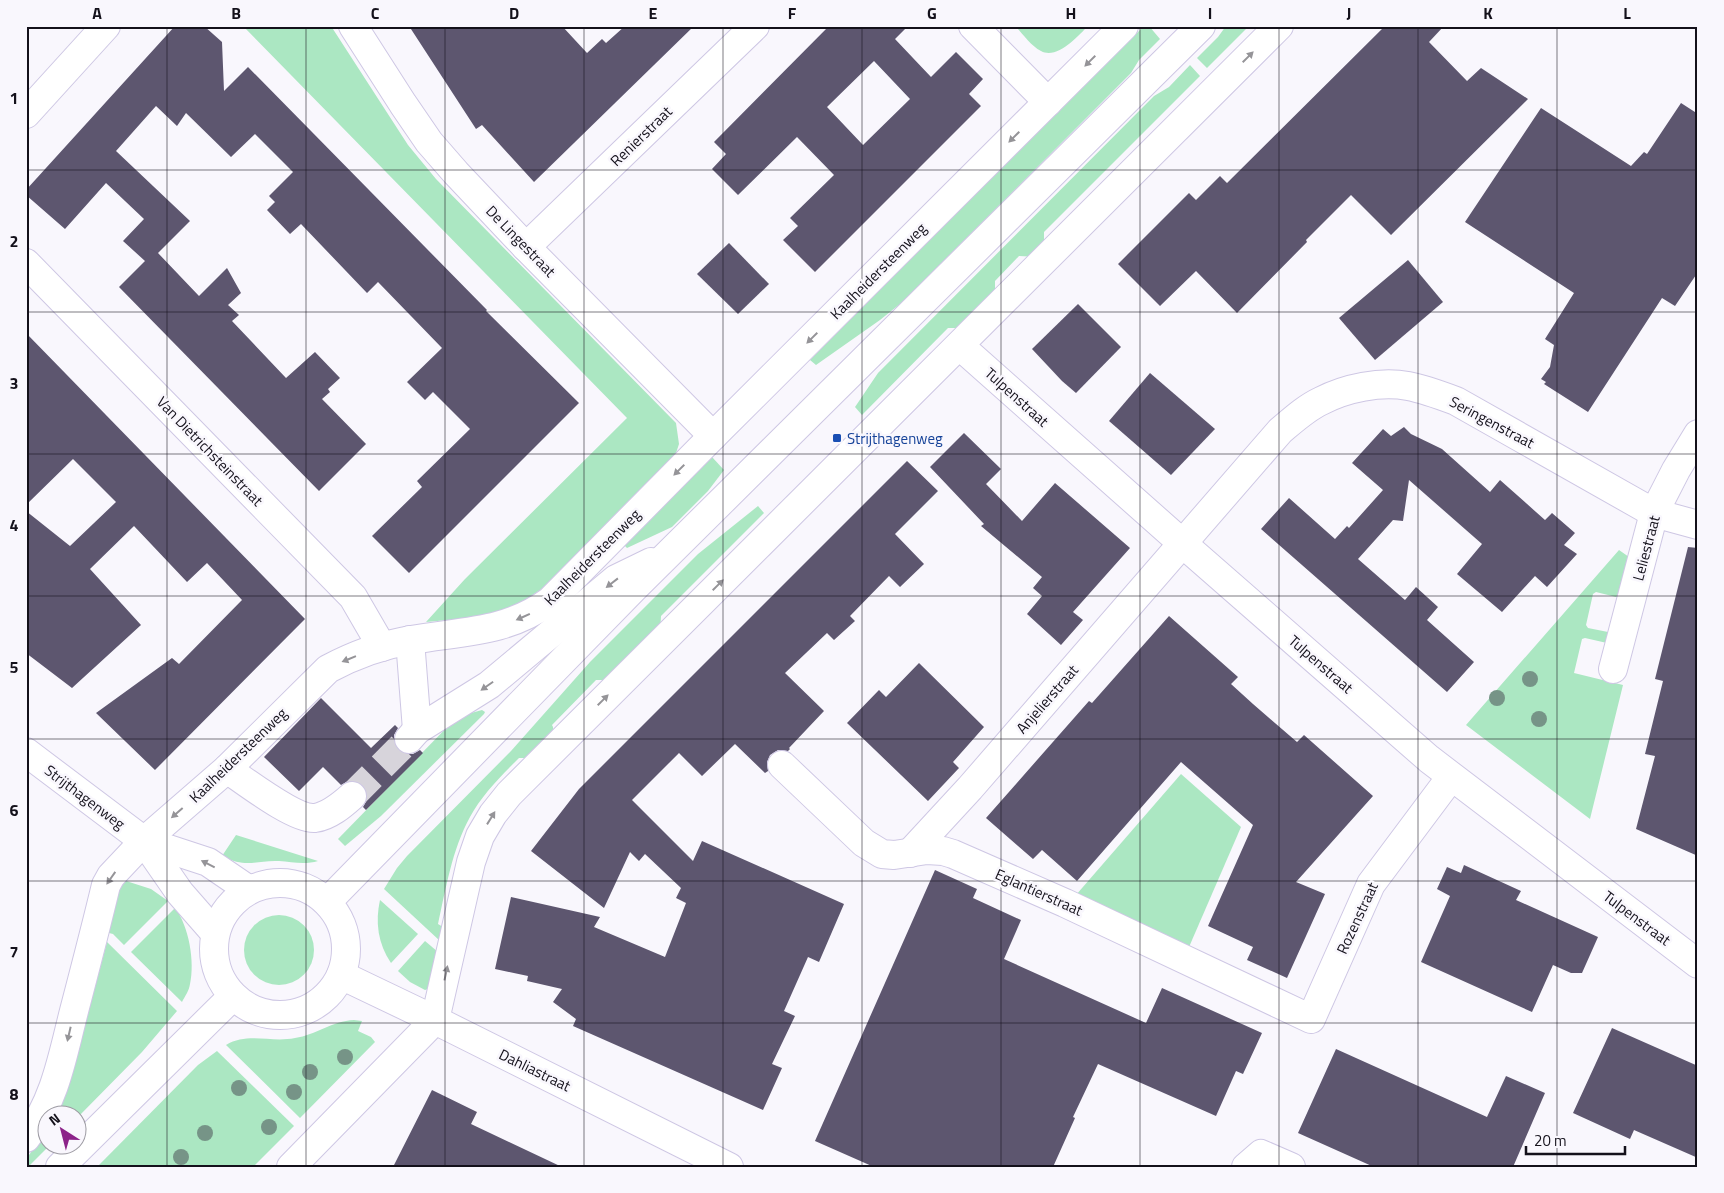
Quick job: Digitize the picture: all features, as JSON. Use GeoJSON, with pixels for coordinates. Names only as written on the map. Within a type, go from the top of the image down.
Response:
{"type":"FeatureCollection","features":[{"type":"Feature","properties":{"kind":"street"},"geometry":{"type":"LineString","coordinates":[[26,114],[106,26]]}},
{"type":"Feature","properties":{"kind":"street","name":"De Lingestraat"},"geometry":{"type":"LineString","coordinates":[[353,26],[429,142],[456,173],[526,247],[713,436]]}},
{"type":"Feature","properties":{"kind":"street","name":"Renierstraat"},"geometry":{"type":"LineString","coordinates":[[526,247],[756,26]]}},
{"type":"Feature","properties":{"kind":"street"},"geometry":{"type":"LineString","coordinates":[[973,26],[1048,102]]}},
{"type":"Feature","properties":{"kind":"street","name":"Kaalheidersteenweg"},"geometry":{"type":"LineString","coordinates":[[26,1138],[40,1116],[52,1091],[62,1060],[106,885],[144,841],[227,769],[328,669],[345,660],[382,646],[490,628],[518,620],[535,612],[550,601],[1124,26]]}},
{"type":"Feature","properties":{"kind":"street"},"geometry":{"type":"LineString","coordinates":[[327,902],[671,553],[1201,26]]}},
{"type":"Feature","properties":{"kind":"street"},"geometry":{"type":"LineString","coordinates":[[291,1167],[435,1020],[471,862],[480,836],[493,814],[509,794],[1279,26]]}},
{"type":"Feature","properties":{"kind":"street","name":"Van Dietrichsteinstraat"},"geometry":{"type":"LineString","coordinates":[[26,264],[353,597],[382,646]]}},
{"type":"Feature","properties":{"kind":"street","name":"Tulpenstraat"},"geometry":{"type":"LineString","coordinates":[[960,346],[1182,544],[1451,777],[1698,964]]}},
{"type":"Feature","properties":{"kind":"street","name":"Seringenstraat"},"geometry":{"type":"LineString","coordinates":[[1182,544],[1280,431],[1302,412],[1321,400],[1347,390],[1372,385],[1406,386],[1456,400],[1654,513],[1698,525]]}},
{"type":"Feature","properties":{"kind":"street","name":"Leliestraat"},"geometry":{"type":"LineString","coordinates":[[1613,669],[1654,513],[1676,470],[1698,434]]}},
{"type":"Feature","properties":{"kind":"street","name":"Anjelierstraat"},"geometry":{"type":"LineString","coordinates":[[910,853],[970,788],[1182,544]]}},
{"type":"Feature","properties":{"kind":"street"},"geometry":{"type":"LineString","coordinates":[[410,640],[413,735],[489,685],[616,578],[671,553]]}},
{"type":"Feature","properties":{"kind":"street","name":"Strijthagenweg"},"geometry":{"type":"LineString","coordinates":[[26,752],[144,841],[180,893],[215,933]]}},
{"type":"Feature","properties":{"kind":"street","name":"Eglantierstraat"},"geometry":{"type":"LineString","coordinates":[[782,766],[864,843],[882,854],[894,856],[926,850],[943,851],[953,854],[1065,903],[1311,1019]]}},
{"type":"Feature","properties":{"kind":"street"},"geometry":{"type":"LineString","coordinates":[[227,769],[290,810],[308,817],[316,818],[325,815],[342,805],[352,796]]}},
{"type":"Feature","properties":{"kind":"street","name":"Rozenstraat"},"geometry":{"type":"LineString","coordinates":[[1311,1019],[1371,884],[1451,777]]}},
{"type":"Feature","properties":{"kind":"street","name":"Strijthagenweg"},"geometry":{"type":"LineString","coordinates":[[144,841],[208,862],[248,890]]}},
{"type":"Feature","properties":{"kind":"street"},"geometry":{"type":"LineString","coordinates":[[284,882],[307,888],[327,902],[341,923],[346,949],[341,975],[331,991],[318,1004],[301,1012],[283,1015],[264,1014],[247,1007],[232,996],[222,982],[215,967],[213,950],[219,920],[237,898],[248,890],[266,884],[284,882]]}},
{"type":"Feature","properties":{"kind":"street","name":"Dahliastraat"},"geometry":{"type":"LineString","coordinates":[[341,975],[729,1167]]}},
{"type":"Feature","properties":{"kind":"street"},"geometry":{"type":"LineString","coordinates":[[60,1167],[232,996]]}},
{"type":"Feature","properties":{"kind":"street"},"geometry":{"type":"LineString","coordinates":[[1253,1160],[1291,1167]]}},
{"type":"Feature","properties":{"kind":"green space"},"geometry":{"type":"Polygon","coordinates":[[[243,26],[331,26],[408,145],[436,179],[676,423],[679,444],[675,456],[546,586],[515,607],[470,618],[426,622],[465,579],[627,418],[243,26]]]}},
{"type":"Feature","properties":{"kind":"green space"},"geometry":{"type":"Polygon","coordinates":[[[1015,26],[1088,26],[1067,46],[1047,53],[1034,46],[1015,26]]]}},
{"type":"Feature","properties":{"kind":"green space"},"geometry":{"type":"Polygon","coordinates":[[[1144,26],[1149,26],[1160,39],[1139,60],[1131,73],[905,300],[816,365],[810,360],[1144,26]]]}},
{"type":"Feature","properties":{"kind":"green space"},"geometry":{"type":"Polygon","coordinates":[[[1226,26],[1249,26],[1207,68],[1197,58],[1226,26]]]}},
{"type":"Feature","properties":{"kind":"green space"},"geometry":{"type":"Polygon","coordinates":[[[1190,65],[1200,76],[1044,232],[1044,251],[1038,257],[1019,256],[995,281],[995,299],[967,328],[948,328],[862,415],[855,407],[878,373],[1154,96],[1169,87],[1190,65]]]}},
{"type":"Feature","properties":{"kind":"green space"},"geometry":{"type":"Polygon","coordinates":[[[712,457],[724,470],[708,491],[672,527],[627,548],[624,545],[712,457]]]}},
{"type":"Feature","properties":{"kind":"green space"},"geometry":{"type":"Polygon","coordinates":[[[758,506],[764,513],[661,616],[660,634],[614,680],[596,680],[552,725],[554,741],[537,758],[519,758],[480,801],[470,817],[454,856],[438,924],[443,927],[440,941],[384,889],[397,868],[511,751],[590,662],[698,554],[758,506]]]}},
{"type":"Feature","properties":{"kind":"green space"},"geometry":{"type":"Polygon","coordinates":[[[1619,550],[1629,557],[1618,596],[1596,592],[1593,594],[1586,625],[1588,628],[1608,632],[1607,643],[1582,639],[1574,673],[1623,685],[1590,819],[1466,725],[1619,550]]]}},
{"type":"Feature","properties":{"kind":"green space"},"geometry":{"type":"Polygon","coordinates":[[[482,710],[485,712],[484,714],[381,816],[345,846],[338,839],[457,717],[482,710]]]}},
{"type":"Feature","properties":{"kind":"green space"},"geometry":{"type":"Polygon","coordinates":[[[1181,774],[1241,827],[1189,947],[1076,895],[1181,774]]]}},
{"type":"Feature","properties":{"kind":"green space"},"geometry":{"type":"Polygon","coordinates":[[[236,835],[318,861],[303,863],[270,861],[245,863],[231,860],[222,856],[236,835]]]}},
{"type":"Feature","properties":{"kind":"green space"},"geometry":{"type":"Polygon","coordinates":[[[123,880],[151,889],[168,901],[124,945],[113,934],[105,932],[116,894],[123,880]]]}},
{"type":"Feature","properties":{"kind":"green space"},"geometry":{"type":"Polygon","coordinates":[[[380,900],[418,934],[391,963],[380,941],[378,916],[380,900]]]}},
{"type":"Feature","properties":{"kind":"green space"},"geometry":{"type":"Polygon","coordinates":[[[175,908],[184,924],[190,944],[192,965],[190,984],[182,1002],[131,952],[175,908]]]}},
{"type":"Feature","properties":{"kind":"green space"},"geometry":{"type":"Polygon","coordinates":[[[286,915],[299,921],[308,930],[312,936],[314,950],[312,964],[304,975],[293,983],[272,985],[265,983],[254,975],[246,964],[244,943],[246,936],[254,925],[265,917],[286,915]]]}},
{"type":"Feature","properties":{"kind":"green space"},"geometry":{"type":"Polygon","coordinates":[[[425,941],[438,952],[428,989],[425,990],[410,982],[398,971],[425,941]]]}},
{"type":"Feature","properties":{"kind":"green space"},"geometry":{"type":"Polygon","coordinates":[[[107,942],[177,1011],[142,1052],[88,1107],[60,1106],[70,1082],[107,942]]]}},
{"type":"Feature","properties":{"kind":"green space"},"geometry":{"type":"Polygon","coordinates":[[[354,1020],[362,1021],[358,1031],[371,1037],[375,1042],[300,1118],[226,1045],[234,1041],[251,1038],[295,1038],[338,1023],[354,1020]]]}},
{"type":"Feature","properties":{"kind":"green space"},"geometry":{"type":"Polygon","coordinates":[[[217,1051],[294,1126],[253,1167],[97,1167],[198,1065],[217,1051]]]}},
{"type":"Feature","properties":{"kind":"green space"},"geometry":{"type":"Polygon","coordinates":[[[38,1143],[39,1156],[28,1167],[26,1167],[26,1159],[38,1143]]]}},
{"type":"Feature","properties":{"kind":"building"},"geometry":{"type":"Polygon","coordinates":[[[175,26],[204,26],[222,42],[224,91],[248,67],[486,311],[579,403],[409,573],[372,536],[422,487],[417,481],[470,429],[433,392],[425,400],[407,382],[442,348],[378,282],[367,293],[301,224],[290,234],[267,210],[275,202],[269,196],[293,172],[255,134],[231,157],[186,113],[177,126],[156,106],[116,151],[190,221],[158,253],[199,296],[227,268],[241,293],[228,305],[239,315],[232,321],[286,378],[315,352],[340,378],[328,389],[330,392],[322,399],[366,444],[319,491],[119,287],[145,261],[123,241],[144,219],[106,183],[65,229],[26,195],[26,190],[175,26]]]}},
{"type":"Feature","properties":{"kind":"building"},"geometry":{"type":"Polygon","coordinates":[[[409,26],[562,26],[587,53],[602,39],[606,43],[625,26],[694,26],[534,182],[482,125],[476,129],[409,26]]]}},
{"type":"Feature","properties":{"kind":"building"},"geometry":{"type":"Polygon","coordinates":[[[829,26],[908,26],[895,39],[931,77],[956,52],[983,79],[969,94],[981,106],[815,272],[783,240],[798,226],[790,218],[834,175],[797,137],[738,195],[712,169],[726,154],[714,142],[829,26]],[[874,61],[827,107],[863,145],[910,99],[874,61]]]}},
{"type":"Feature","properties":{"kind":"building"},"geometry":{"type":"Polygon","coordinates":[[[1385,26],[1444,26],[1429,42],[1467,81],[1481,68],[1528,99],[1391,235],[1351,195],[1237,313],[1196,271],[1160,306],[1118,264],[1189,193],[1196,200],[1220,176],[1227,183],[1385,26]]]}},
{"type":"Feature","properties":{"kind":"building"},"geometry":{"type":"Polygon","coordinates":[[[1681,103],[1698,114],[1698,272],[1675,306],[1662,298],[1588,412],[1544,384],[1546,382],[1541,379],[1550,367],[1554,345],[1545,339],[1574,293],[1465,222],[1541,108],[1631,166],[1644,152],[1647,154],[1681,103]]]}},
{"type":"Feature","properties":{"kind":"building"},"geometry":{"type":"Polygon","coordinates":[[[729,243],[769,284],[738,314],[697,274],[729,243]]]}},
{"type":"Feature","properties":{"kind":"building"},"geometry":{"type":"Polygon","coordinates":[[[1408,260],[1443,302],[1375,360],[1339,318],[1408,260]]]}},
{"type":"Feature","properties":{"kind":"building"},"geometry":{"type":"Polygon","coordinates":[[[1078,304],[1121,347],[1076,393],[1032,349],[1078,304]]]}},
{"type":"Feature","properties":{"kind":"building"},"geometry":{"type":"Polygon","coordinates":[[[26,333],[305,619],[155,770],[96,713],[172,658],[179,664],[242,600],[207,563],[187,582],[134,526],[90,569],[141,625],[72,688],[26,653],[26,511],[70,546],[116,502],[73,459],[26,505],[26,333]]]}},
{"type":"Feature","properties":{"kind":"building"},"geometry":{"type":"Polygon","coordinates":[[[1150,373],[1215,429],[1171,475],[1109,421],[1150,373]]]}},
{"type":"Feature","properties":{"kind":"building"},"geometry":{"type":"Polygon","coordinates":[[[1404,427],[1411,434],[1442,449],[1490,492],[1500,480],[1545,520],[1552,513],[1575,533],[1564,545],[1577,554],[1547,587],[1535,576],[1502,612],[1457,574],[1482,544],[1409,480],[1403,521],[1393,520],[1358,559],[1405,600],[1416,587],[1438,607],[1427,620],[1474,662],[1447,692],[1261,529],[1289,498],[1335,539],[1347,526],[1349,528],[1383,490],[1352,463],[1383,429],[1391,436],[1404,427]]]}},
{"type":"Feature","properties":{"kind":"building"},"geometry":{"type":"Polygon","coordinates":[[[964,433],[1001,469],[986,484],[1022,521],[1055,483],[1130,548],[1073,612],[1083,620],[1061,645],[1027,614],[1042,596],[1033,588],[1042,577],[981,526],[984,524],[930,467],[964,433]]]}},
{"type":"Feature","properties":{"kind":"building"},"geometry":{"type":"Polygon","coordinates":[[[907,461],[938,491],[895,534],[924,564],[900,587],[889,576],[850,616],[855,621],[834,640],[827,633],[785,673],[824,711],[788,751],[778,750],[770,755],[767,762],[768,771],[765,773],[735,744],[702,776],[679,753],[632,800],[693,861],[702,841],[844,904],[819,962],[808,957],[784,1011],[795,1016],[772,1064],[782,1068],[763,1110],[573,1026],[576,1019],[553,1002],[562,989],[527,981],[528,976],[495,969],[511,897],[600,917],[594,927],[665,957],[686,903],[676,898],[681,888],[645,854],[639,861],[630,852],[604,908],[531,851],[579,789],[907,461]]]}},
{"type":"Feature","properties":{"kind":"building"},"geometry":{"type":"Polygon","coordinates":[[[1688,547],[1698,548],[1698,856],[1636,829],[1655,756],[1645,754],[1663,681],[1655,679],[1688,547]]]}},
{"type":"Feature","properties":{"kind":"building"},"geometry":{"type":"Polygon","coordinates":[[[1169,616],[1238,677],[1231,684],[1253,704],[1297,742],[1304,735],[1373,796],[1296,882],[1325,894],[1287,978],[1247,960],[1253,947],[1208,926],[1253,825],[1181,762],[1077,881],[1042,850],[1033,859],[986,818],[1089,701],[1092,703],[1169,616]]]}},
{"type":"Feature","properties":{"kind":"building"},"geometry":{"type":"Polygon","coordinates":[[[919,663],[984,727],[953,762],[959,768],[928,801],[847,723],[879,690],[886,697],[919,663]]]}},
{"type":"Feature","properties":{"kind":"building"},"geometry":{"type":"Polygon","coordinates":[[[321,698],[371,748],[395,725],[398,728],[394,735],[394,743],[398,750],[406,754],[413,754],[420,750],[423,753],[366,810],[363,807],[367,800],[367,792],[363,785],[357,781],[348,781],[341,785],[323,767],[299,791],[264,757],[321,698]]]}},
{"type":"Feature","properties":{"kind":"building"},"geometry":{"type":"Polygon","coordinates":[[[1464,865],[1521,891],[1516,900],[1598,937],[1582,973],[1571,973],[1553,965],[1532,1012],[1421,962],[1450,896],[1437,889],[1447,867],[1461,873],[1464,865]]]}},
{"type":"Feature","properties":{"kind":"building"},"geometry":{"type":"Polygon","coordinates":[[[935,870],[977,889],[973,898],[1021,920],[1004,959],[1146,1023],[1162,988],[1262,1033],[1243,1074],[1236,1071],[1216,1116],[1098,1064],[1073,1117],[1075,1118],[1053,1167],[874,1167],[815,1141],[935,870]]]}},
{"type":"Feature","properties":{"kind":"building"},"geometry":{"type":"Polygon","coordinates":[[[1612,1028],[1698,1066],[1698,1158],[1634,1130],[1630,1139],[1573,1113],[1612,1028]]]}},
{"type":"Feature","properties":{"kind":"building"},"geometry":{"type":"Polygon","coordinates":[[[1336,1049],[1487,1117],[1506,1076],[1545,1093],[1513,1167],[1374,1167],[1298,1133],[1336,1049]]]}},
{"type":"Feature","properties":{"kind":"building"},"geometry":{"type":"Polygon","coordinates":[[[432,1090],[477,1112],[471,1124],[562,1167],[393,1167],[432,1090]]]}},
{"type":"Feature","properties":{"kind":"tunnel"},"geometry":{"type":"LineString","coordinates":[[352,796],[409,739]]}},
{"type":"Feature","properties":{"kind":"place","name":"Strijthagenweg"},"geometry":{"type":"Point","coordinates":[837,438]}}]}
